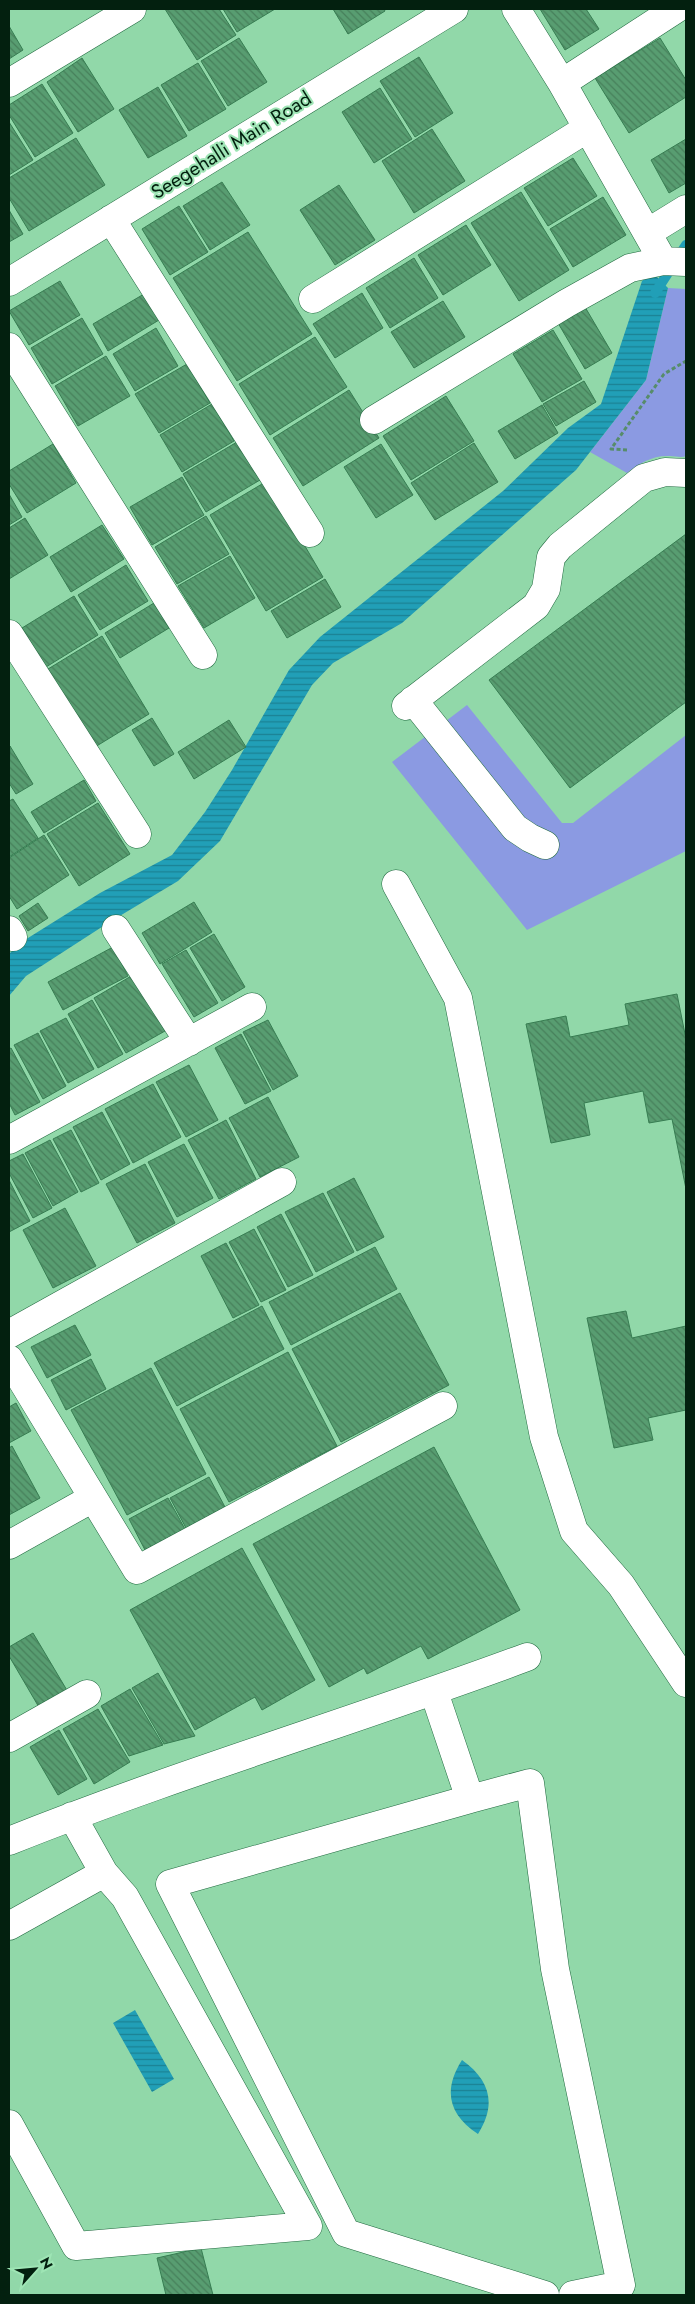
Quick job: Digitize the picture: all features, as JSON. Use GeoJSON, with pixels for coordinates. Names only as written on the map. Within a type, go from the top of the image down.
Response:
{"type":"FeatureCollection","features":[{"type":"Feature","properties":{"kind":"street"},"geometry":{"type":"LineString","coordinates":[[9,83],[132,9]]}},
{"type":"Feature","properties":{"kind":"street","name":"Seegehalli Main Road"},"geometry":{"type":"LineString","coordinates":[[9,282],[454,9]]}},
{"type":"Feature","properties":{"kind":"street"},"geometry":{"type":"LineString","coordinates":[[516,9],[562,83],[647,233],[675,261]]}},
{"type":"Feature","properties":{"kind":"street"},"geometry":{"type":"LineString","coordinates":[[562,83],[676,9]]}},
{"type":"Feature","properties":{"kind":"street"},"geometry":{"type":"LineString","coordinates":[[313,299],[588,128]]}},
{"type":"Feature","properties":{"kind":"street"},"geometry":{"type":"LineString","coordinates":[[647,233],[686,209]]}},
{"type":"Feature","properties":{"kind":"street"},"geometry":{"type":"LineString","coordinates":[[111,219],[310,533]]}},
{"type":"Feature","properties":{"kind":"street"},"geometry":{"type":"LineString","coordinates":[[374,420],[567,303],[630,268],[675,261]]}},
{"type":"Feature","properties":{"kind":"street"},"geometry":{"type":"LineString","coordinates":[[9,347],[203,655]]}},
{"type":"Feature","properties":{"kind":"street"},"geometry":{"type":"LineString","coordinates":[[546,844],[530,838],[515,828],[409,703],[536,606],[546,589],[551,557],[560,546],[635,483],[644,478],[673,473]]}},
{"type":"Feature","properties":{"kind":"street"},"geometry":{"type":"LineString","coordinates":[[9,634],[137,834]]}},
{"type":"Feature","properties":{"kind":"street"},"geometry":{"type":"LineString","coordinates":[[396,884],[458,998],[544,1437],[574,1531],[621,1585],[686,1683]]}},
{"type":"Feature","properties":{"kind":"street"},"geometry":{"type":"LineString","coordinates":[[116,929],[189,1042]]}},
{"type":"Feature","properties":{"kind":"street"},"geometry":{"type":"LineString","coordinates":[[9,1140],[252,1007]]}},
{"type":"Feature","properties":{"kind":"street"},"geometry":{"type":"LineString","coordinates":[[9,1334],[282,1182]]}},
{"type":"Feature","properties":{"kind":"street"},"geometry":{"type":"LineString","coordinates":[[9,1358],[137,1570],[443,1406]]}},
{"type":"Feature","properties":{"kind":"street"},"geometry":{"type":"LineString","coordinates":[[9,1545],[93,1498]]}},
{"type":"Feature","properties":{"kind":"street"},"geometry":{"type":"LineString","coordinates":[[9,1840],[72,1816],[434,1692],[527,1657]]}},
{"type":"Feature","properties":{"kind":"street"},"geometry":{"type":"LineString","coordinates":[[434,1692],[470,1799]]}},
{"type":"Feature","properties":{"kind":"street"},"geometry":{"type":"LineString","coordinates":[[9,1738],[87,1694]]}},
{"type":"Feature","properties":{"kind":"street"},"geometry":{"type":"LineString","coordinates":[[544,2295],[346,2233],[170,1884],[530,1783],[555,1969],[621,2285],[573,2295]]}},
{"type":"Feature","properties":{"kind":"street"},"geometry":{"type":"LineString","coordinates":[[9,2124],[76,2246],[308,2226],[125,1897],[104,1873],[72,1816]]}},
{"type":"Feature","properties":{"kind":"street"},"geometry":{"type":"LineString","coordinates":[[9,1926],[104,1873]]}},
{"type":"Feature","properties":{"kind":"street"},"geometry":{"type":"LineString","coordinates":[[9,2150],[11,2154],[9,2155]]}},
{"type":"Feature","properties":{"kind":"path"},"geometry":{"type":"LineString","coordinates":[[673,473],[644,452],[611,449],[664,374],[686,361]]}},
{"type":"Feature","properties":{"kind":"shaded area"},"geometry":{"type":"Polygon","coordinates":[[[652,272],[668,288],[646,380],[576,470],[402,623],[333,663],[312,685],[220,841],[178,881],[26,976],[9,996],[9,954],[20,943],[100,893],[172,855],[205,812],[232,770],[289,670],[320,637],[503,491],[568,428],[601,404],[642,281],[652,272]]]}},
{"type":"Feature","properties":{"kind":"shaded area"},"geometry":{"type":"Polygon","coordinates":[[[668,288],[686,289],[686,456],[652,458],[627,473],[590,452],[646,380],[668,288]]]}},
{"type":"Feature","properties":{"kind":"shaded area"},"geometry":{"type":"Polygon","coordinates":[[[467,705],[562,823],[573,823],[686,735],[686,851],[527,930],[392,762],[467,705]]]}},
{"type":"Feature","properties":{"kind":"shaded area"},"geometry":{"type":"Polygon","coordinates":[[[135,2010],[174,2079],[152,2092],[113,2023],[135,2010]]]}},
{"type":"Feature","properties":{"kind":"shaded area"},"geometry":{"type":"Polygon","coordinates":[[[462,2060],[479,2076],[488,2093],[487,2113],[478,2134],[460,2118],[452,2101],[452,2081],[462,2060]]]}},
{"type":"Feature","properties":{"kind":"building"},"geometry":{"type":"Polygon","coordinates":[[[165,9],[219,9],[236,35],[197,60],[165,9]]]}},
{"type":"Feature","properties":{"kind":"building"},"geometry":{"type":"Polygon","coordinates":[[[223,9],[275,9],[237,32],[223,9]]]}},
{"type":"Feature","properties":{"kind":"building"},"geometry":{"type":"Polygon","coordinates":[[[333,9],[384,9],[385,11],[348,34],[333,9]]]}},
{"type":"Feature","properties":{"kind":"building"},"geometry":{"type":"Polygon","coordinates":[[[540,9],[586,9],[599,29],[565,50],[540,9]]]}},
{"type":"Feature","properties":{"kind":"building"},"geometry":{"type":"Polygon","coordinates":[[[9,26],[23,50],[9,59],[9,26]]]}},
{"type":"Feature","properties":{"kind":"building"},"geometry":{"type":"Polygon","coordinates":[[[239,38],[267,82],[228,106],[201,61],[239,38]]]}},
{"type":"Feature","properties":{"kind":"building"},"geometry":{"type":"Polygon","coordinates":[[[660,38],[686,80],[686,97],[629,133],[595,78],[660,38]]]}},
{"type":"Feature","properties":{"kind":"building"},"geometry":{"type":"Polygon","coordinates":[[[419,57],[453,113],[415,137],[380,81],[419,57]]]}},
{"type":"Feature","properties":{"kind":"building"},"geometry":{"type":"Polygon","coordinates":[[[82,58],[114,109],[78,132],[47,82],[82,58]]]}},
{"type":"Feature","properties":{"kind":"building"},"geometry":{"type":"Polygon","coordinates":[[[198,63],[226,109],[189,131],[161,85],[198,63]]]}},
{"type":"Feature","properties":{"kind":"building"},"geometry":{"type":"Polygon","coordinates":[[[42,84],[73,133],[35,157],[9,115],[9,105],[42,84]]]}},
{"type":"Feature","properties":{"kind":"building"},"geometry":{"type":"Polygon","coordinates":[[[158,87],[187,136],[148,158],[119,110],[158,87]]]}},
{"type":"Feature","properties":{"kind":"building"},"geometry":{"type":"Polygon","coordinates":[[[380,88],[412,139],[374,163],[342,112],[380,88]]]}},
{"type":"Feature","properties":{"kind":"building"},"geometry":{"type":"Polygon","coordinates":[[[9,122],[33,160],[9,175],[9,122]]]}},
{"type":"Feature","properties":{"kind":"building"},"geometry":{"type":"Polygon","coordinates":[[[432,129],[465,181],[414,213],[382,161],[432,129]]]}},
{"type":"Feature","properties":{"kind":"building"},"geometry":{"type":"Polygon","coordinates":[[[76,138],[105,185],[29,231],[9,198],[9,178],[76,138]]]}},
{"type":"Feature","properties":{"kind":"building"},"geometry":{"type":"Polygon","coordinates":[[[686,139],[686,183],[669,193],[651,160],[686,139]]]}},
{"type":"Feature","properties":{"kind":"building"},"geometry":{"type":"Polygon","coordinates":[[[573,158],[597,196],[548,226],[524,188],[573,158]]]}},
{"type":"Feature","properties":{"kind":"building"},"geometry":{"type":"Polygon","coordinates":[[[222,182],[250,225],[210,250],[183,206],[222,182]]]}},
{"type":"Feature","properties":{"kind":"building"},"geometry":{"type":"Polygon","coordinates":[[[339,185],[375,240],[335,265],[300,210],[339,185]]]}},
{"type":"Feature","properties":{"kind":"building"},"geometry":{"type":"Polygon","coordinates":[[[521,192],[569,270],[519,301],[471,223],[521,192]]]}},
{"type":"Feature","properties":{"kind":"building"},"geometry":{"type":"Polygon","coordinates":[[[603,197],[626,235],[573,267],[550,229],[603,197]]]}},
{"type":"Feature","properties":{"kind":"building"},"geometry":{"type":"Polygon","coordinates":[[[179,206],[208,252],[170,275],[142,229],[179,206]]]}},
{"type":"Feature","properties":{"kind":"building"},"geometry":{"type":"Polygon","coordinates":[[[9,210],[23,234],[9,242],[9,210]]]}},
{"type":"Feature","properties":{"kind":"building"},"geometry":{"type":"Polygon","coordinates":[[[466,225],[491,265],[443,295],[418,255],[466,225]]]}},
{"type":"Feature","properties":{"kind":"building"},"geometry":{"type":"Polygon","coordinates":[[[248,232],[312,334],[237,381],[173,278],[248,232]]]}},
{"type":"Feature","properties":{"kind":"building"},"geometry":{"type":"Polygon","coordinates":[[[414,258],[438,298],[390,328],[366,288],[414,258]]]}},
{"type":"Feature","properties":{"kind":"building"},"geometry":{"type":"Polygon","coordinates":[[[60,281],[80,315],[29,345],[9,311],[60,281]]]}},
{"type":"Feature","properties":{"kind":"building"},"geometry":{"type":"Polygon","coordinates":[[[362,293],[383,328],[335,358],[313,324],[362,293]]]}},
{"type":"Feature","properties":{"kind":"building"},"geometry":{"type":"Polygon","coordinates":[[[144,294],[159,320],[108,351],[93,324],[144,294]]]}},
{"type":"Feature","properties":{"kind":"building"},"geometry":{"type":"Polygon","coordinates":[[[443,301],[465,337],[414,368],[391,332],[443,301]]]}},
{"type":"Feature","properties":{"kind":"building"},"geometry":{"type":"Polygon","coordinates":[[[585,307],[612,353],[585,369],[558,323],[585,307]]]}},
{"type":"Feature","properties":{"kind":"building"},"geometry":{"type":"Polygon","coordinates":[[[82,318],[103,354],[52,384],[31,348],[82,318]]]}},
{"type":"Feature","properties":{"kind":"building"},"geometry":{"type":"Polygon","coordinates":[[[156,328],[178,366],[135,391],[113,354],[156,328]]]}},
{"type":"Feature","properties":{"kind":"building"},"geometry":{"type":"Polygon","coordinates":[[[553,330],[582,379],[542,402],[513,354],[553,330]]]}},
{"type":"Feature","properties":{"kind":"building"},"geometry":{"type":"Polygon","coordinates":[[[315,337],[347,387],[270,435],[239,384],[315,337]]]}},
{"type":"Feature","properties":{"kind":"building"},"geometry":{"type":"Polygon","coordinates":[[[106,356],[130,396],[78,426],[55,386],[106,356]]]}},
{"type":"Feature","properties":{"kind":"building"},"geometry":{"type":"Polygon","coordinates":[[[187,364],[210,403],[159,433],[135,394],[187,364]]]}},
{"type":"Feature","properties":{"kind":"building"},"geometry":{"type":"Polygon","coordinates":[[[584,381],[596,402],[556,426],[543,404],[584,381]]]}},
{"type":"Feature","properties":{"kind":"building"},"geometry":{"type":"Polygon","coordinates":[[[349,390],[379,438],[303,486],[273,438],[349,390]]]}},
{"type":"Feature","properties":{"kind":"building"},"geometry":{"type":"Polygon","coordinates":[[[446,396],[474,441],[411,480],[383,436],[446,396]]]}},
{"type":"Feature","properties":{"kind":"building"},"geometry":{"type":"Polygon","coordinates":[[[212,404],[234,441],[182,472],[160,435],[212,404]]]}},
{"type":"Feature","properties":{"kind":"building"},"geometry":{"type":"Polygon","coordinates":[[[542,405],[558,433],[515,459],[498,431],[542,405]]]}},
{"type":"Feature","properties":{"kind":"building"},"geometry":{"type":"Polygon","coordinates":[[[237,442],[260,480],[206,512],[183,474],[237,442]]]}},
{"type":"Feature","properties":{"kind":"building"},"geometry":{"type":"Polygon","coordinates":[[[474,443],[498,482],[435,520],[411,483],[474,443]]]}},
{"type":"Feature","properties":{"kind":"building"},"geometry":{"type":"Polygon","coordinates":[[[53,444],[76,483],[27,513],[9,484],[9,471],[53,444]]]}},
{"type":"Feature","properties":{"kind":"building"},"geometry":{"type":"Polygon","coordinates":[[[381,444],[413,495],[376,518],[344,467],[381,444]]]}},
{"type":"Feature","properties":{"kind":"building"},"geometry":{"type":"Polygon","coordinates":[[[182,477],[204,515],[152,545],[130,507],[182,477]]]}},
{"type":"Feature","properties":{"kind":"building"},"geometry":{"type":"Polygon","coordinates":[[[267,481],[323,577],[266,611],[210,515],[267,481]]]}},
{"type":"Feature","properties":{"kind":"building"},"geometry":{"type":"Polygon","coordinates":[[[9,494],[22,517],[9,525],[9,494]]]}},
{"type":"Feature","properties":{"kind":"building"},"geometry":{"type":"Polygon","coordinates":[[[206,516],[229,554],[177,584],[155,547],[206,516]]]}},
{"type":"Feature","properties":{"kind":"building"},"geometry":{"type":"Polygon","coordinates":[[[25,518],[48,555],[9,579],[9,528],[25,518]]]}},
{"type":"Feature","properties":{"kind":"building"},"geometry":{"type":"Polygon","coordinates":[[[102,525],[124,559],[71,592],[50,557],[102,525]]]}},
{"type":"Feature","properties":{"kind":"building"},"geometry":{"type":"Polygon","coordinates":[[[686,534],[686,702],[570,788],[489,680],[686,534]]]}},
{"type":"Feature","properties":{"kind":"building"},"geometry":{"type":"Polygon","coordinates":[[[230,556],[255,598],[204,628],[178,586],[230,556]]]}},
{"type":"Feature","properties":{"kind":"building"},"geometry":{"type":"Polygon","coordinates":[[[126,565],[148,601],[100,630],[78,595],[126,565]]]}},
{"type":"Feature","properties":{"kind":"building"},"geometry":{"type":"Polygon","coordinates":[[[325,579],[341,607],[287,638],[271,611],[325,579]]]}},
{"type":"Feature","properties":{"kind":"building"},"geometry":{"type":"Polygon","coordinates":[[[74,596],[98,635],[46,667],[22,628],[74,596]]]}},
{"type":"Feature","properties":{"kind":"building"},"geometry":{"type":"Polygon","coordinates":[[[154,603],[169,628],[120,658],[105,633],[154,603]]]}},
{"type":"Feature","properties":{"kind":"building"},"geometry":{"type":"Polygon","coordinates":[[[102,636],[149,714],[95,747],[48,669],[102,636]]]}},
{"type":"Feature","properties":{"kind":"building"},"geometry":{"type":"Polygon","coordinates":[[[152,718],[174,754],[154,766],[132,730],[152,718]]]}},
{"type":"Feature","properties":{"kind":"building"},"geometry":{"type":"Polygon","coordinates":[[[229,720],[246,747],[194,779],[178,752],[229,720]]]}},
{"type":"Feature","properties":{"kind":"building"},"geometry":{"type":"Polygon","coordinates":[[[10,746],[33,784],[16,794],[9,783],[10,746]]]}},
{"type":"Feature","properties":{"kind":"building"},"geometry":{"type":"Polygon","coordinates":[[[84,780],[96,801],[44,833],[31,812],[84,780]]]}},
{"type":"Feature","properties":{"kind":"building"},"geometry":{"type":"Polygon","coordinates":[[[13,799],[38,838],[9,857],[9,801],[13,799]]]}},
{"type":"Feature","properties":{"kind":"building"},"geometry":{"type":"Polygon","coordinates":[[[98,803],[130,854],[79,886],[47,834],[98,803]]]}},
{"type":"Feature","properties":{"kind":"building"},"geometry":{"type":"Polygon","coordinates":[[[44,835],[69,875],[17,909],[9,896],[9,858],[44,835]]]}},
{"type":"Feature","properties":{"kind":"building"},"geometry":{"type":"Polygon","coordinates":[[[194,902],[212,932],[160,964],[142,933],[194,902]]]}},
{"type":"Feature","properties":{"kind":"building"},"geometry":{"type":"Polygon","coordinates":[[[38,903],[48,918],[28,931],[19,916],[38,903]]]}},
{"type":"Feature","properties":{"kind":"building"},"geometry":{"type":"Polygon","coordinates":[[[214,934],[245,987],[222,1001],[190,948],[214,934]]]}},
{"type":"Feature","properties":{"kind":"building"},"geometry":{"type":"Polygon","coordinates":[[[113,947],[128,976],[63,1010],[48,982],[113,947]]]}},
{"type":"Feature","properties":{"kind":"building"},"geometry":{"type":"Polygon","coordinates":[[[186,950],[218,1003],[194,1017],[162,964],[186,950]]]}},
{"type":"Feature","properties":{"kind":"building"},"geometry":{"type":"Polygon","coordinates":[[[133,975],[165,1031],[126,1053],[94,998],[133,975]]]}},
{"type":"Feature","properties":{"kind":"building"},"geometry":{"type":"Polygon","coordinates":[[[677,994],[686,1039],[686,1189],[672,1119],[649,1123],[643,1091],[584,1103],[590,1135],[551,1143],[526,1024],[566,1016],[570,1037],[629,1025],[625,1004],[677,994]]]}},
{"type":"Feature","properties":{"kind":"building"},"geometry":{"type":"Polygon","coordinates":[[[92,1000],[123,1054],[98,1068],[68,1014],[92,1000]]]}},
{"type":"Feature","properties":{"kind":"building"},"geometry":{"type":"Polygon","coordinates":[[[66,1018],[94,1069],[68,1083],[40,1031],[66,1018]]]}},
{"type":"Feature","properties":{"kind":"building"},"geometry":{"type":"Polygon","coordinates":[[[268,1020],[298,1076],[273,1090],[243,1032],[268,1020]]]}},
{"type":"Feature","properties":{"kind":"building"},"geometry":{"type":"Polygon","coordinates":[[[38,1033],[66,1086],[43,1099],[14,1045],[38,1033]]]}},
{"type":"Feature","properties":{"kind":"building"},"geometry":{"type":"Polygon","coordinates":[[[241,1034],[271,1091],[245,1104],[215,1048],[241,1034]]]}},
{"type":"Feature","properties":{"kind":"building"},"geometry":{"type":"Polygon","coordinates":[[[11,1048],[40,1102],[15,1115],[9,1103],[9,1049],[11,1048]]]}},
{"type":"Feature","properties":{"kind":"building"},"geometry":{"type":"Polygon","coordinates":[[[189,1065],[218,1120],[186,1137],[156,1082],[189,1065]]]}},
{"type":"Feature","properties":{"kind":"building"},"geometry":{"type":"Polygon","coordinates":[[[153,1084],[181,1137],[133,1163],[105,1109],[153,1084]]]}},
{"type":"Feature","properties":{"kind":"building"},"geometry":{"type":"Polygon","coordinates":[[[268,1097],[299,1157],[260,1177],[229,1118],[268,1097]]]}},
{"type":"Feature","properties":{"kind":"building"},"geometry":{"type":"Polygon","coordinates":[[[102,1112],[130,1164],[101,1180],[73,1127],[102,1112]]]}},
{"type":"Feature","properties":{"kind":"building"},"geometry":{"type":"Polygon","coordinates":[[[226,1120],[256,1179],[219,1199],[188,1140],[226,1120]]]}},
{"type":"Feature","properties":{"kind":"building"},"geometry":{"type":"Polygon","coordinates":[[[71,1130],[99,1183],[81,1192],[53,1139],[71,1130]]]}},
{"type":"Feature","properties":{"kind":"building"},"geometry":{"type":"Polygon","coordinates":[[[50,1140],[78,1192],[53,1206],[25,1153],[50,1140]]]}},
{"type":"Feature","properties":{"kind":"building"},"geometry":{"type":"Polygon","coordinates":[[[184,1144],[213,1198],[177,1217],[148,1162],[184,1144]]]}},
{"type":"Feature","properties":{"kind":"building"},"geometry":{"type":"Polygon","coordinates":[[[23,1154],[52,1208],[33,1218],[9,1173],[9,1161],[23,1154]]]}},
{"type":"Feature","properties":{"kind":"building"},"geometry":{"type":"Polygon","coordinates":[[[145,1164],[175,1223],[137,1243],[106,1184],[145,1164]]]}},
{"type":"Feature","properties":{"kind":"building"},"geometry":{"type":"Polygon","coordinates":[[[354,1178],[384,1237],[357,1251],[327,1192],[354,1178]]]}},
{"type":"Feature","properties":{"kind":"building"},"geometry":{"type":"Polygon","coordinates":[[[9,1180],[30,1221],[9,1232],[9,1180]]]}},
{"type":"Feature","properties":{"kind":"building"},"geometry":{"type":"Polygon","coordinates":[[[323,1193],[354,1252],[316,1272],[285,1212],[323,1193]]]}},
{"type":"Feature","properties":{"kind":"building"},"geometry":{"type":"Polygon","coordinates":[[[65,1208],[96,1266],[53,1288],[23,1230],[65,1208]]]}},
{"type":"Feature","properties":{"kind":"building"},"geometry":{"type":"Polygon","coordinates":[[[281,1214],[313,1275],[288,1287],[257,1227],[281,1214]]]}},
{"type":"Feature","properties":{"kind":"building"},"geometry":{"type":"Polygon","coordinates":[[[254,1229],[286,1290],[261,1302],[229,1242],[254,1229]]]}},
{"type":"Feature","properties":{"kind":"building"},"geometry":{"type":"Polygon","coordinates":[[[226,1243],[259,1305],[233,1318],[201,1256],[226,1243]]]}},
{"type":"Feature","properties":{"kind":"building"},"geometry":{"type":"Polygon","coordinates":[[[375,1247],[397,1289],[291,1345],[269,1302],[375,1247]]]}},
{"type":"Feature","properties":{"kind":"building"},"geometry":{"type":"Polygon","coordinates":[[[400,1293],[449,1385],[341,1442],[292,1349],[400,1293]]]}},
{"type":"Feature","properties":{"kind":"building"},"geometry":{"type":"Polygon","coordinates":[[[262,1306],[284,1349],[177,1406],[154,1363],[262,1306]]]}},
{"type":"Feature","properties":{"kind":"building"},"geometry":{"type":"Polygon","coordinates":[[[626,1311],[632,1338],[686,1326],[686,1410],[648,1418],[653,1440],[614,1448],[587,1318],[626,1311]]]}},
{"type":"Feature","properties":{"kind":"building"},"geometry":{"type":"Polygon","coordinates":[[[75,1325],[91,1355],[47,1378],[31,1347],[75,1325]]]}},
{"type":"Feature","properties":{"kind":"building"},"geometry":{"type":"Polygon","coordinates":[[[288,1352],[337,1446],[229,1502],[180,1409],[288,1352]]]}},
{"type":"Feature","properties":{"kind":"building"},"geometry":{"type":"Polygon","coordinates":[[[91,1359],[106,1389],[66,1410],[51,1380],[91,1359]]]}},
{"type":"Feature","properties":{"kind":"building"},"geometry":{"type":"Polygon","coordinates":[[[151,1368],[206,1474],[127,1515],[71,1410],[151,1368]]]}},
{"type":"Feature","properties":{"kind":"building"},"geometry":{"type":"Polygon","coordinates":[[[16,1403],[31,1431],[9,1443],[9,1407],[16,1403]]]}},
{"type":"Feature","properties":{"kind":"building"},"geometry":{"type":"Polygon","coordinates":[[[12,1446],[40,1498],[9,1515],[9,1448],[12,1446]]]}},
{"type":"Feature","properties":{"kind":"building"},"geometry":{"type":"Polygon","coordinates":[[[434,1447],[520,1610],[428,1659],[421,1646],[367,1674],[364,1668],[329,1687],[253,1544],[434,1447]]]}},
{"type":"Feature","properties":{"kind":"building"},"geometry":{"type":"Polygon","coordinates":[[[209,1477],[225,1507],[186,1528],[170,1498],[209,1477]]]}},
{"type":"Feature","properties":{"kind":"building"},"geometry":{"type":"Polygon","coordinates":[[[168,1498],[185,1529],[145,1550],[129,1519],[168,1498]]]}},
{"type":"Feature","properties":{"kind":"building"},"geometry":{"type":"Polygon","coordinates":[[[242,1548],[315,1680],[262,1710],[255,1697],[195,1730],[130,1610],[242,1548]]]}},
{"type":"Feature","properties":{"kind":"building"},"geometry":{"type":"Polygon","coordinates":[[[33,1633],[68,1692],[40,1709],[9,1656],[9,1647],[33,1633]]]}},
{"type":"Feature","properties":{"kind":"building"},"geometry":{"type":"Polygon","coordinates":[[[158,1673],[195,1736],[164,1744],[132,1688],[158,1673]]]}},
{"type":"Feature","properties":{"kind":"building"},"geometry":{"type":"Polygon","coordinates":[[[130,1689],[163,1745],[129,1756],[101,1706],[130,1689]]]}},
{"type":"Feature","properties":{"kind":"building"},"geometry":{"type":"Polygon","coordinates":[[[98,1709],[130,1762],[94,1784],[63,1729],[98,1709]]]}},
{"type":"Feature","properties":{"kind":"building"},"geometry":{"type":"Polygon","coordinates":[[[59,1730],[87,1779],[58,1795],[30,1747],[59,1730]]]}},
{"type":"Feature","properties":{"kind":"building"},"geometry":{"type":"Polygon","coordinates":[[[201,2248],[213,2295],[166,2295],[157,2258],[201,2248]]]}},
{"type":"Feature","properties":{"kind":"waterway"},"geometry":{"type":"LineString","coordinates":[[655,293],[686,245]]}}]}
